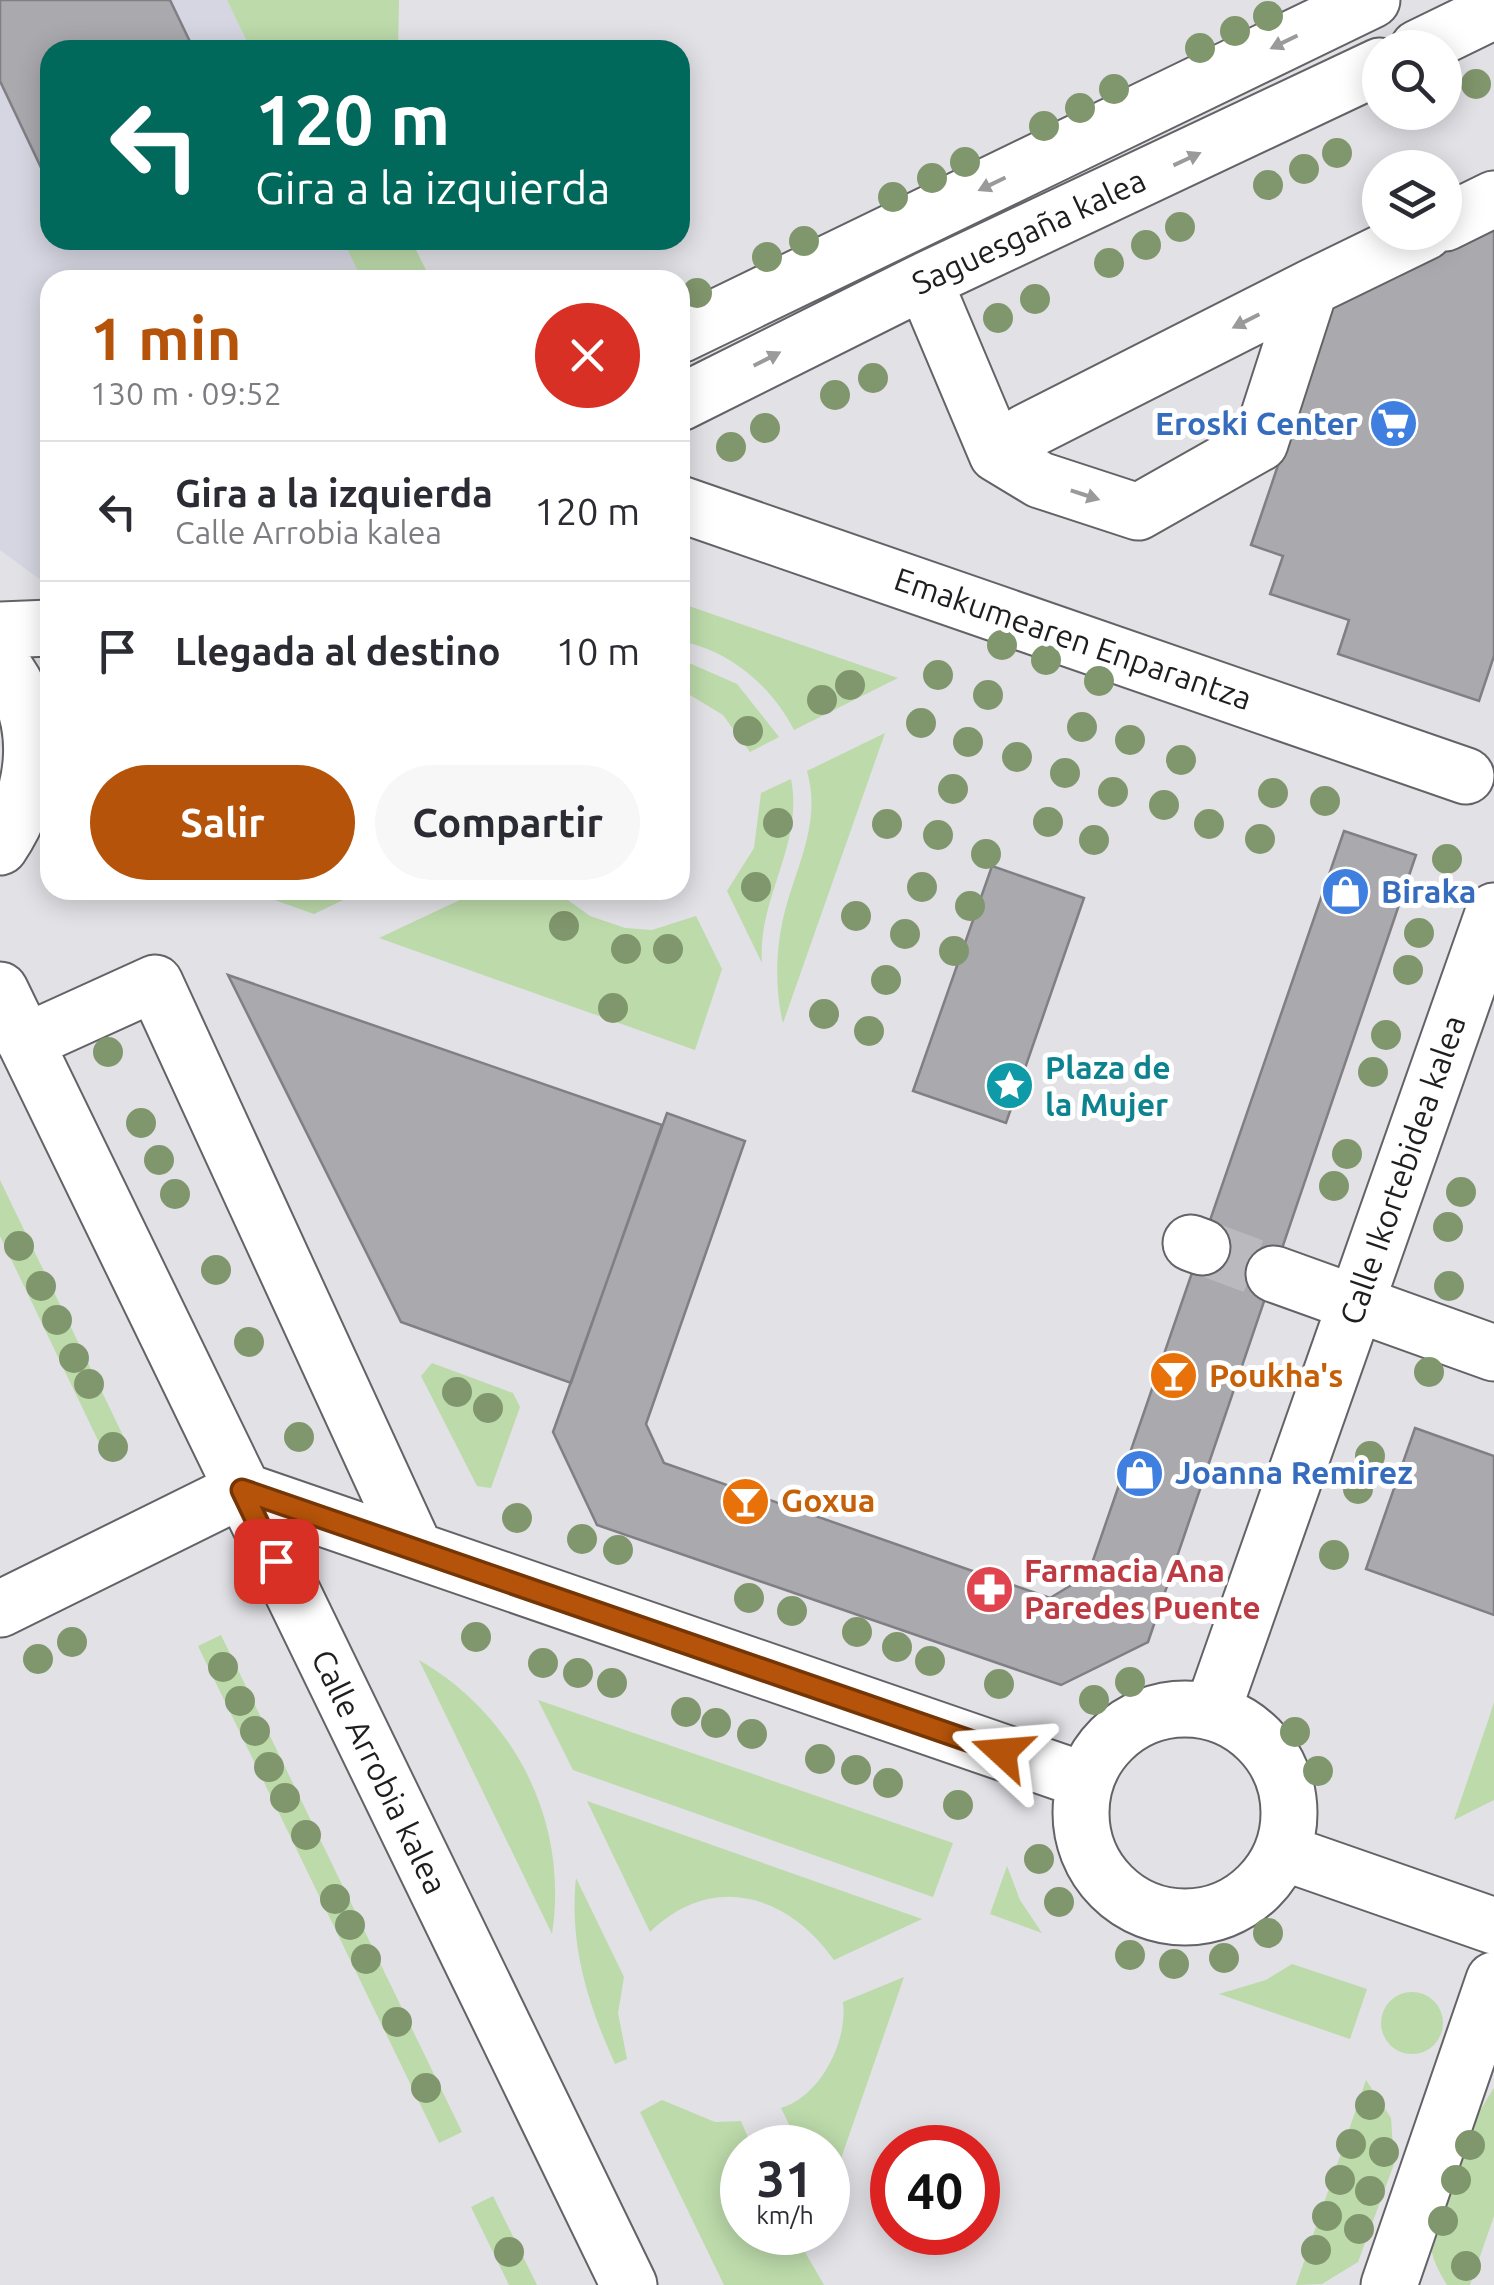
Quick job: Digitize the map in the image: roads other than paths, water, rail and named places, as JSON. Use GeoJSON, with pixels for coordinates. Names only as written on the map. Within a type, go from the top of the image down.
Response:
{"type":"FeatureCollection","features":[{"type":"Feature","properties":{"kind":"street","name":"Saguesgaña kalea"},"geometry":{"type":"LineString","coordinates":[[690,329],[1372,0]]}},
{"type":"Feature","properties":{"kind":"street"},"geometry":{"type":"LineString","coordinates":[[1455,30],[1494,11]]}},
{"type":"Feature","properties":{"kind":"street","name":"Saguesgaña kalea"},"geometry":{"type":"LineString","coordinates":[[690,398],[924,281],[1362,74]]}},
{"type":"Feature","properties":{"kind":"street"},"geometry":{"type":"LineString","coordinates":[[1462,215],[1494,199]]}},
{"type":"Feature","properties":{"kind":"street"},"geometry":{"type":"LineString","coordinates":[[998,454],[1026,432],[1388,250]]}},
{"type":"Feature","properties":{"kind":"street"},"geometry":{"type":"LineString","coordinates":[[924,281],[998,454],[1040,480],[1138,512],[1260,443],[1310,288]]}},
{"type":"Feature","properties":{"kind":"street","name":"Emakumearen Enparantza"},"geometry":{"type":"LineString","coordinates":[[690,507],[1466,776]]}},
{"type":"Feature","properties":{"kind":"street"},"geometry":{"type":"LineString","coordinates":[[0,630],[40,628]]}},
{"type":"Feature","properties":{"kind":"street"},"geometry":{"type":"LineString","coordinates":[[0,662],[40,724],[25,800],[0,847]]}},
{"type":"Feature","properties":{"kind":"street","name":"Calle Ikortebidea kalea"},"geometry":{"type":"LineString","coordinates":[[1212,1712],[1494,910]]}},
{"type":"Feature","properties":{"kind":"street"},"geometry":{"type":"LineString","coordinates":[[25,1042],[154,983],[415,1549]]}},
{"type":"Feature","properties":{"kind":"street","name":"Calle Arrobia kalea"},"geometry":{"type":"LineString","coordinates":[[0,990],[630,2285]]}},
{"type":"Feature","properties":{"kind":"street"},"geometry":{"type":"LineString","coordinates":[[1274,1274],[1494,1354]]}},
{"type":"Feature","properties":{"kind":"street"},"geometry":{"type":"LineString","coordinates":[[0,1609],[242,1490],[1086,1781]]}},
{"type":"Feature","properties":{"kind":"street"},"geometry":{"type":"LineString","coordinates":[[1165,1711],[1212,1712],[1251,1732],[1278,1766],[1290,1809],[1282,1852],[1260,1886],[1227,1909],[1189,1918],[1149,1912],[1116,1891],[1092,1860],[1081,1821],[1086,1781],[1100,1752],[1135,1722],[1165,1711]]}},
{"type":"Feature","properties":{"kind":"street"},"geometry":{"type":"LineString","coordinates":[[1282,1852],[1494,1926]]}},
{"type":"Feature","properties":{"kind":"street"},"geometry":{"type":"LineString","coordinates":[[1389,2285],[1494,1980]]}},
{"type":"Feature","properties":{"kind":"tunnel"},"geometry":{"type":"LineString","coordinates":[[1202,1247],[1274,1274]]}},
{"type":"Feature","properties":{"kind":"place","name":"Eroski Center"},"geometry":{"type":"Point","coordinates":[1393,424]}},
{"type":"Feature","properties":{"kind":"place","name":"Biraka"},"geometry":{"type":"Point","coordinates":[1346,892]}},
{"type":"Feature","properties":{"kind":"place","name":"Plaza de la Mujer"},"geometry":{"type":"Point","coordinates":[1010,1086]}},
{"type":"Feature","properties":{"kind":"place","name":"Poukha's"},"geometry":{"type":"Point","coordinates":[1174,1376]}},
{"type":"Feature","properties":{"kind":"place","name":"Joanna Remirez"},"geometry":{"type":"Point","coordinates":[1140,1473]}},
{"type":"Feature","properties":{"kind":"place","name":"Goxua"},"geometry":{"type":"Point","coordinates":[746,1501]}},
{"type":"Feature","properties":{"kind":"place","name":"Farmacia Ana Paredes Puente"},"geometry":{"type":"Point","coordinates":[989,1589]}}]}
